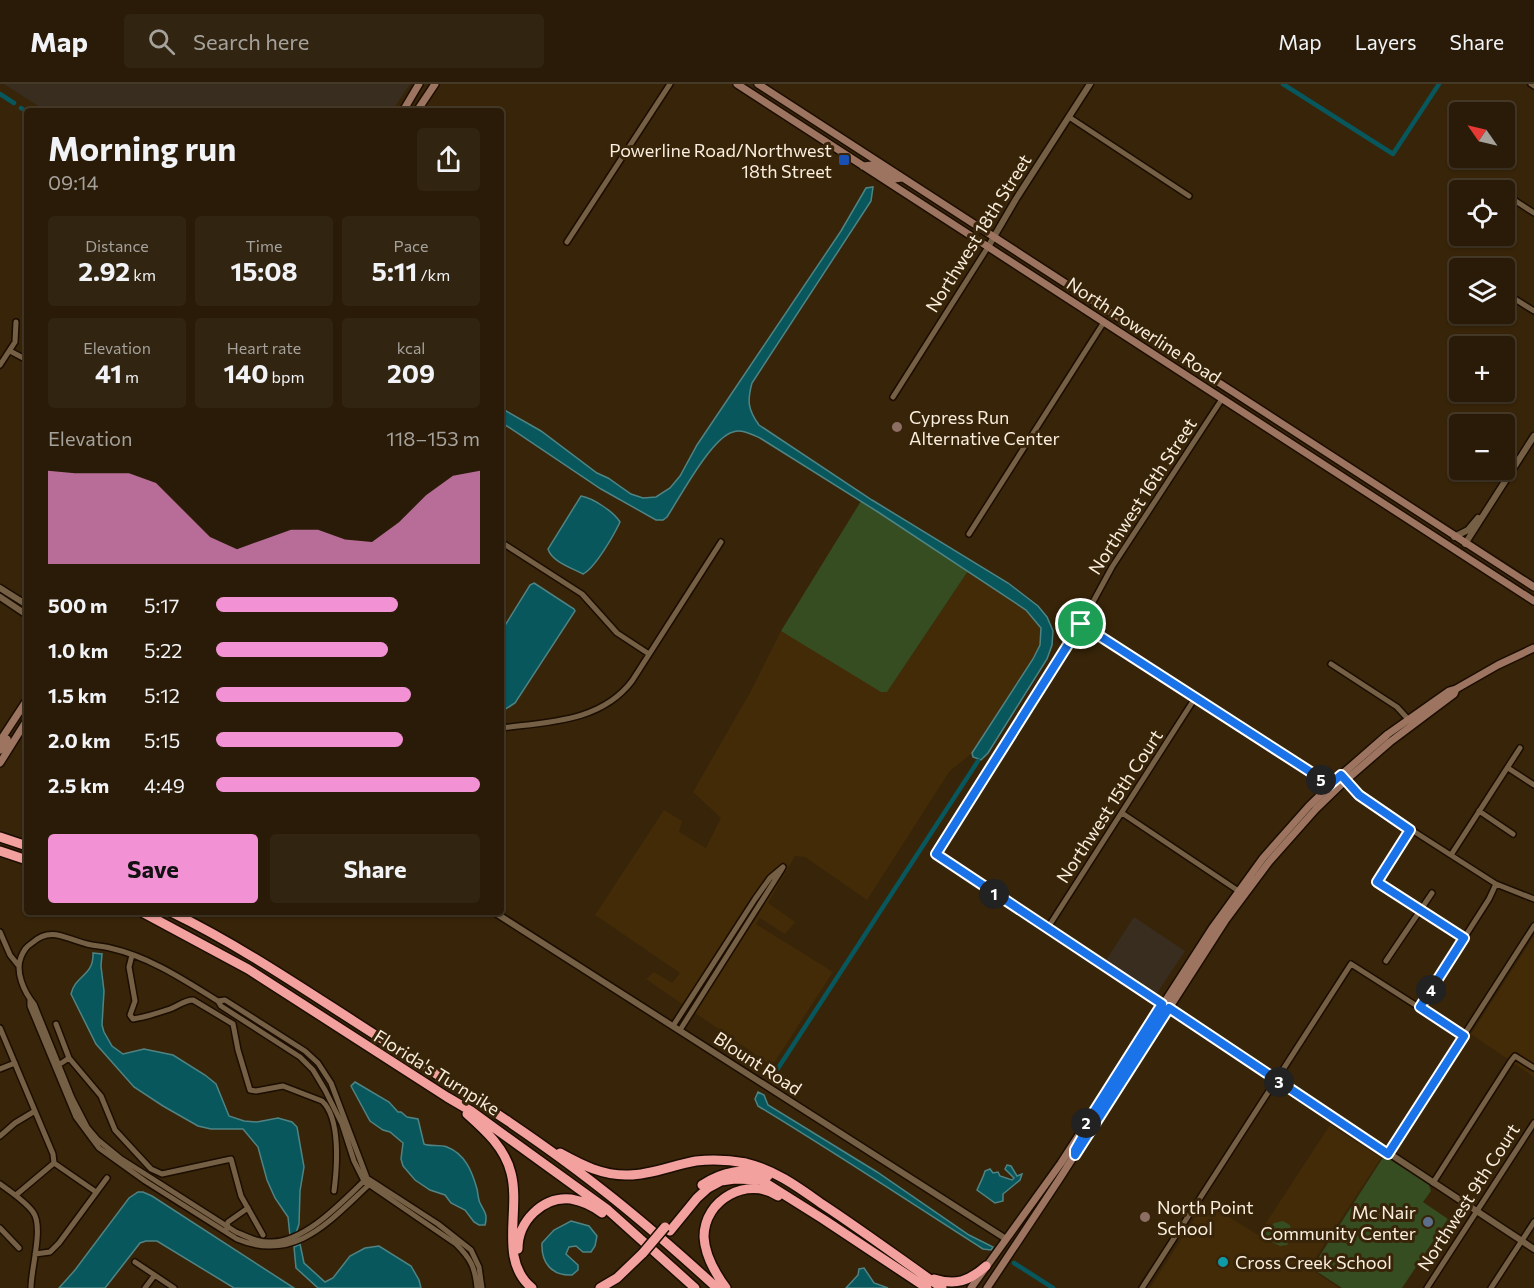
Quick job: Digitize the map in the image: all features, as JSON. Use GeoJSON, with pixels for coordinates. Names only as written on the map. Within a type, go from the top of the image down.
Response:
{"type":"FeatureCollection","features":[{"type":"Feature","properties":{"kind":"highway"},"geometry":{"type":"LineString","coordinates":[[0,837],[24,845]]}},
{"type":"Feature","properties":{"kind":"highway"},"geometry":{"type":"LineString","coordinates":[[0,851],[24,859]]}},
{"type":"Feature","properties":{"kind":"highway","name":"Florida's Turnpike"},"geometry":{"type":"LineString","coordinates":[[148,915],[248,969],[471,1111],[608,1210],[695,1288]]}},
{"type":"Feature","properties":{"kind":"highway","name":"Florida's Turnpike"},"geometry":{"type":"LineString","coordinates":[[176,915],[252,957],[442,1078],[531,1138],[612,1197],[717,1288]]}},
{"type":"Feature","properties":{"kind":"highway"},"geometry":{"type":"LineString","coordinates":[[447,1097],[492,1137],[504,1153],[514,1188],[512,1246],[514,1261],[522,1279],[532,1288]]}},
{"type":"Feature","properties":{"kind":"highway"},"geometry":{"type":"LineString","coordinates":[[531,1138],[584,1167],[612,1174],[642,1174],[696,1161],[711,1160],[758,1166],[783,1178],[868,1236],[925,1285],[955,1284],[974,1277],[986,1266]]}},
{"type":"Feature","properties":{"kind":"highway"},"geometry":{"type":"LineString","coordinates":[[668,1229],[692,1194],[712,1179],[724,1173],[751,1172],[771,1177],[847,1227],[868,1236]]}},
{"type":"Feature","properties":{"kind":"highway"},"geometry":{"type":"LineString","coordinates":[[613,1288],[633,1272],[668,1229],[708,1188],[721,1181],[748,1178],[770,1184],[925,1285],[942,1288]]}},
{"type":"Feature","properties":{"kind":"highway"},"geometry":{"type":"LineString","coordinates":[[726,1288],[714,1270],[706,1250],[704,1236],[707,1221],[715,1207],[726,1196],[740,1190],[755,1188],[771,1191],[837,1233],[854,1240]]}},
{"type":"Feature","properties":{"kind":"highway"},"geometry":{"type":"LineString","coordinates":[[540,1288],[531,1281],[522,1266],[518,1245],[526,1222],[547,1203],[560,1199],[572,1199],[584,1203],[629,1230]]}},
{"type":"Feature","properties":{"kind":"highway"},"geometry":{"type":"LineString","coordinates":[[600,1288],[617,1278],[645,1255]]}},
{"type":"Feature","properties":{"kind":"main road"},"geometry":{"type":"LineString","coordinates":[[405,108],[419,84]]}},
{"type":"Feature","properties":{"kind":"main road"},"geometry":{"type":"LineString","coordinates":[[419,108],[435,84]]}},
{"type":"Feature","properties":{"kind":"main road","name":"North Powerline Road"},"geometry":{"type":"LineString","coordinates":[[737,84],[1534,601]]}},
{"type":"Feature","properties":{"kind":"main road","name":"North Powerline Road"},"geometry":{"type":"LineString","coordinates":[[759,84],[994,239],[1534,587]]}},
{"type":"Feature","properties":{"kind":"main road"},"geometry":{"type":"LineString","coordinates":[[863,166],[872,165],[894,179],[902,178]]}},
{"type":"Feature","properties":{"kind":"main road"},"geometry":{"type":"LineString","coordinates":[[1093,314],[1110,314]]}},
{"type":"Feature","properties":{"kind":"main road"},"geometry":{"type":"LineString","coordinates":[[1104,322],[1110,320],[1122,322]]}},
{"type":"Feature","properties":{"kind":"main road"},"geometry":{"type":"LineString","coordinates":[[1437,538],[1455,544],[1465,544]]}},
{"type":"Feature","properties":{"kind":"main road"},"geometry":{"type":"LineString","coordinates":[[1461,554],[1471,552],[1481,554]]}},
{"type":"Feature","properties":{"kind":"main road"},"geometry":{"type":"LineString","coordinates":[[1241,893],[1343,778],[1408,719],[1449,691],[1534,648]]}},
{"type":"Feature","properties":{"kind":"main road"},"geometry":{"type":"LineString","coordinates":[[987,1288],[1075,1155],[1075,1150],[1100,1102],[1263,858],[1328,786],[1343,778],[1454,694],[1456,689]]}},
{"type":"Feature","properties":{"kind":"main road"},"geometry":{"type":"LineString","coordinates":[[0,741],[24,704]]}},
{"type":"Feature","properties":{"kind":"main road"},"geometry":{"type":"LineString","coordinates":[[0,750],[11,732],[14,719]]}},
{"type":"Feature","properties":{"kind":"main road"},"geometry":{"type":"LineString","coordinates":[[0,763],[24,725]]}},
{"type":"Feature","properties":{"kind":"main road"},"geometry":{"type":"LineString","coordinates":[[1305,822],[1306,814],[1323,796],[1328,786]]}},
{"type":"Feature","properties":{"kind":"main road"},"geometry":{"type":"LineString","coordinates":[[971,1288],[1089,1127],[1166,1006]]}},
{"type":"Feature","properties":{"kind":"street"},"geometry":{"type":"LineString","coordinates":[[567,243],[670,84]]}},
{"type":"Feature","properties":{"kind":"street"},"geometry":{"type":"LineString","coordinates":[[753,94],[759,84]]}},
{"type":"Feature","properties":{"kind":"street","name":"Northwest 18th Street"},"geometry":{"type":"LineString","coordinates":[[893,397],[1090,84]]}},
{"type":"Feature","properties":{"kind":"street"},"geometry":{"type":"LineString","coordinates":[[1069,117],[1189,196]]}},
{"type":"Feature","properties":{"kind":"street"},"geometry":{"type":"LineString","coordinates":[[1515,201],[1534,213]]}},
{"type":"Feature","properties":{"kind":"street"},"geometry":{"type":"LineString","coordinates":[[1515,299],[1534,311]]}},
{"type":"Feature","properties":{"kind":"street"},"geometry":{"type":"LineString","coordinates":[[0,366],[15,342],[16,322]]}},
{"type":"Feature","properties":{"kind":"street"},"geometry":{"type":"LineString","coordinates":[[969,534],[1104,322]]}},
{"type":"Feature","properties":{"kind":"street"},"geometry":{"type":"LineString","coordinates":[[10,351],[24,359]]}},
{"type":"Feature","properties":{"kind":"street","name":"Northwest 16th Street"},"geometry":{"type":"LineString","coordinates":[[1047,929],[936,854],[1081,624],[1112,567],[1222,399]]}},
{"type":"Feature","properties":{"kind":"street"},"geometry":{"type":"LineString","coordinates":[[1465,544],[1534,436]]}},
{"type":"Feature","properties":{"kind":"street"},"geometry":{"type":"LineString","coordinates":[[1454,537],[1468,530],[1485,512]]}},
{"type":"Feature","properties":{"kind":"street"},"geometry":{"type":"LineString","coordinates":[[504,728],[582,716],[616,699],[627,687],[721,542]]}},
{"type":"Feature","properties":{"kind":"street"},"geometry":{"type":"LineString","coordinates":[[504,544],[582,594],[617,633],[649,654]]}},
{"type":"Feature","properties":{"kind":"street"},"geometry":{"type":"LineString","coordinates":[[0,588],[24,603]]}},
{"type":"Feature","properties":{"kind":"street"},"geometry":{"type":"LineString","coordinates":[[0,597],[24,613]]}},
{"type":"Feature","properties":{"kind":"street"},"geometry":{"type":"LineString","coordinates":[[1081,624],[1320,778],[1328,786]]}},
{"type":"Feature","properties":{"kind":"street"},"geometry":{"type":"LineString","coordinates":[[1331,664],[1397,707],[1408,719]]}},
{"type":"Feature","properties":{"kind":"street","name":"Northwest 15th Court"},"geometry":{"type":"LineString","coordinates":[[1047,929],[1195,698]]}},
{"type":"Feature","properties":{"kind":"street"},"geometry":{"type":"LineString","coordinates":[[1451,855],[1521,748]]}},
{"type":"Feature","properties":{"kind":"street"},"geometry":{"type":"LineString","coordinates":[[1508,768],[1534,785]]}},
{"type":"Feature","properties":{"kind":"street"},"geometry":{"type":"LineString","coordinates":[[1343,778],[1368,802],[1410,830],[1496,884],[1534,898]]}},
{"type":"Feature","properties":{"kind":"street"},"geometry":{"type":"LineString","coordinates":[[1479,811],[1513,834]]}},
{"type":"Feature","properties":{"kind":"street"},"geometry":{"type":"LineString","coordinates":[[1122,813],[1241,893]]}},
{"type":"Feature","properties":{"kind":"street"},"geometry":{"type":"LineString","coordinates":[[1410,830],[1377,882],[1464,938]]}},
{"type":"Feature","properties":{"kind":"street"},"geometry":{"type":"LineString","coordinates":[[673,1026],[755,899],[770,878],[783,867],[680,1030]]}},
{"type":"Feature","properties":{"kind":"street"},"geometry":{"type":"LineString","coordinates":[[1420,1007],[1496,884]]}},
{"type":"Feature","properties":{"kind":"street"},"geometry":{"type":"LineString","coordinates":[[1386,961],[1432,893]]}},
{"type":"Feature","properties":{"kind":"street","name":"Blount Road"},"geometry":{"type":"LineString","coordinates":[[499,915],[1006,1239]]}},
{"type":"Feature","properties":{"kind":"street"},"geometry":{"type":"LineString","coordinates":[[1388,1154],[1534,926]]}},
{"type":"Feature","properties":{"kind":"street"},"geometry":{"type":"LineString","coordinates":[[1047,929],[1534,1249]]}},
{"type":"Feature","properties":{"kind":"street"},"geometry":{"type":"LineString","coordinates":[[0,932],[10,955],[18,965],[34,1016],[57,1065],[68,1101],[84,1130],[99,1148],[250,1244],[268,1246],[302,1236],[368,1181]]}},
{"type":"Feature","properties":{"kind":"street"},"geometry":{"type":"LineString","coordinates":[[18,965],[24,949],[39,936],[54,933],[132,955],[176,975],[218,1000],[225,1000],[305,1051],[318,1064],[331,1083],[368,1181],[463,1250],[470,1257],[476,1273],[477,1288]]}},
{"type":"Feature","properties":{"kind":"street"},"geometry":{"type":"LineString","coordinates":[[132,955],[129,967],[135,1000],[130,1015],[133,1019],[173,1008],[189,999],[233,1024],[250,1090],[283,1086],[327,1105],[338,1158],[334,1191]]}},
{"type":"Feature","properties":{"kind":"street"},"geometry":{"type":"LineString","coordinates":[[1142,1288],[1351,964],[1464,1036]]}},
{"type":"Feature","properties":{"kind":"street"},"geometry":{"type":"LineString","coordinates":[[213,1012],[218,1000]]}},
{"type":"Feature","properties":{"kind":"street"},"geometry":{"type":"LineString","coordinates":[[56,1024],[69,1058],[101,1096],[115,1130],[151,1169],[162,1174],[231,1159],[241,1196],[263,1235]]}},
{"type":"Feature","properties":{"kind":"street"},"geometry":{"type":"LineString","coordinates":[[0,1028],[53,1154],[54,1163],[96,1192]]}},
{"type":"Feature","properties":{"kind":"street"},"geometry":{"type":"LineString","coordinates":[[1433,1183],[1515,1056],[1534,1068]]}},
{"type":"Feature","properties":{"kind":"street"},"geometry":{"type":"LineString","coordinates":[[57,1065],[69,1058]]}},
{"type":"Feature","properties":{"kind":"street"},"geometry":{"type":"LineString","coordinates":[[0,1069],[15,1063]]}},
{"type":"Feature","properties":{"kind":"street"},"geometry":{"type":"LineString","coordinates":[[0,1136],[7,1128],[35,1111]]}},
{"type":"Feature","properties":{"kind":"street"},"geometry":{"type":"LineString","coordinates":[[333,1126],[345,1123]]}},
{"type":"Feature","properties":{"kind":"street","name":"Northwest 9th Court"},"geometry":{"type":"LineString","coordinates":[[1427,1288],[1534,1123]]}},
{"type":"Feature","properties":{"kind":"street"},"geometry":{"type":"LineString","coordinates":[[16,1195],[54,1163]]}},
{"type":"Feature","properties":{"kind":"street"},"geometry":{"type":"LineString","coordinates":[[146,1178],[151,1169]]}},
{"type":"Feature","properties":{"kind":"street"},"geometry":{"type":"LineString","coordinates":[[35,1254],[50,1252],[107,1178]]}},
{"type":"Feature","properties":{"kind":"street"},"geometry":{"type":"LineString","coordinates":[[368,1181],[438,1224],[471,1250],[479,1267],[482,1288]]}},
{"type":"Feature","properties":{"kind":"street"},"geometry":{"type":"LineString","coordinates":[[0,1184],[16,1195],[33,1212],[37,1220],[35,1254],[31,1271],[32,1288]]}},
{"type":"Feature","properties":{"kind":"street"},"geometry":{"type":"LineString","coordinates":[[226,1229],[228,1222],[248,1208]]}},
{"type":"Feature","properties":{"kind":"street"},"geometry":{"type":"LineString","coordinates":[[1491,1288],[1534,1222]]}},
{"type":"Feature","properties":{"kind":"street"},"geometry":{"type":"LineString","coordinates":[[0,1228],[19,1248]]}},
{"type":"Feature","properties":{"kind":"street"},"geometry":{"type":"LineString","coordinates":[[135,1262],[174,1288]]}},
{"type":"Feature","properties":{"kind":"street"},"geometry":{"type":"LineString","coordinates":[[145,1288],[154,1276]]}},
{"type":"Feature","properties":{"kind":"shaded area"},"geometry":{"type":"Polygon","coordinates":[[[4,84],[410,84],[394,108],[41,108],[4,84]]]}},
{"type":"Feature","properties":{"kind":"shaded area"},"geometry":{"type":"Polygon","coordinates":[[[968,571],[1027,610],[1041,628],[1040,645],[972,753],[949,772],[867,900],[805,857],[795,856],[768,903],[795,922],[785,934],[760,918],[756,924],[833,972],[772,1066],[646,979],[654,972],[672,983],[680,973],[595,915],[664,810],[682,821],[679,832],[706,848],[721,818],[693,792],[752,689],[781,631],[887,692],[968,571]]]}},
{"type":"Feature","properties":{"kind":"shaded area"},"geometry":{"type":"Polygon","coordinates":[[[1134,917],[1185,951],[1157,993],[1106,960],[1134,917]]]}},
{"type":"Feature","properties":{"kind":"shaded area"},"geometry":{"type":"Polygon","coordinates":[[[1534,936],[1534,1077],[1471,1034],[1534,936]]]}},
{"type":"Feature","properties":{"kind":"shaded area"},"geometry":{"type":"Polygon","coordinates":[[[1330,1125],[1381,1158],[1313,1262],[1315,1272],[1339,1288],[1150,1288],[1205,1202],[1258,1235],[1330,1125]]]}},
{"type":"Feature","properties":{"kind":"green space"},"geometry":{"type":"Polygon","coordinates":[[[861,501],[968,571],[887,692],[881,692],[781,631],[861,501]]]}},
{"type":"Feature","properties":{"kind":"green space"},"geometry":{"type":"Polygon","coordinates":[[[1386,1157],[1429,1185],[1431,1191],[1423,1202],[1448,1219],[1402,1288],[1342,1288],[1316,1271],[1315,1263],[1382,1159],[1386,1157]]]}},
{"type":"Feature","properties":{"kind":"green space"},"geometry":{"type":"Polygon","coordinates":[[[1283,1221],[1290,1225],[1293,1236],[1287,1245],[1280,1246],[1266,1239],[1265,1234],[1274,1223],[1283,1221]]]}},
{"type":"Feature","properties":{"kind":"water"},"geometry":{"type":"Polygon","coordinates":[[[873,187],[871,201],[752,383],[749,395],[750,405],[759,425],[872,500],[1008,583],[1038,606],[1047,617],[1053,631],[1052,645],[1047,659],[988,753],[981,760],[973,757],[972,753],[1040,645],[1041,628],[1026,610],[878,512],[750,434],[736,431],[725,436],[706,456],[667,517],[663,520],[656,520],[601,489],[504,424],[504,410],[541,431],[597,473],[631,494],[643,498],[656,497],[670,488],[841,231],[866,188],[873,187]]]}},
{"type":"Feature","properties":{"kind":"water"},"geometry":{"type":"Polygon","coordinates":[[[581,496],[603,506],[620,522],[609,543],[588,571],[583,574],[558,561],[548,549],[581,496]]]}},
{"type":"Feature","properties":{"kind":"water"},"geometry":{"type":"Polygon","coordinates":[[[534,583],[575,611],[515,703],[504,710],[504,627],[530,585],[534,583]]]}},
{"type":"Feature","properties":{"kind":"water"},"geometry":{"type":"Polygon","coordinates":[[[93,953],[102,954],[104,991],[102,1025],[112,1046],[123,1054],[144,1049],[173,1055],[216,1084],[229,1116],[257,1122],[278,1118],[292,1122],[297,1127],[304,1167],[300,1191],[299,1224],[296,1233],[290,1236],[288,1217],[275,1198],[267,1180],[258,1147],[243,1129],[211,1129],[198,1126],[163,1106],[134,1087],[96,1044],[71,994],[76,983],[91,966],[93,953]]]}},
{"type":"Feature","properties":{"kind":"water"},"geometry":{"type":"Polygon","coordinates":[[[355,1082],[389,1102],[398,1112],[418,1119],[424,1144],[447,1147],[459,1154],[473,1176],[479,1201],[485,1213],[485,1225],[474,1222],[465,1210],[451,1203],[445,1195],[430,1190],[415,1180],[403,1166],[401,1159],[403,1143],[390,1132],[370,1121],[351,1086],[355,1082]]]}},
{"type":"Feature","properties":{"kind":"water"},"geometry":{"type":"Polygon","coordinates":[[[758,1092],[764,1095],[768,1105],[877,1172],[969,1235],[993,1247],[991,1250],[983,1249],[758,1106],[755,1099],[758,1092]]]}},
{"type":"Feature","properties":{"kind":"water"},"geometry":{"type":"Polygon","coordinates":[[[1007,1165],[1011,1166],[1017,1176],[1022,1174],[1020,1180],[1003,1194],[1003,1201],[995,1203],[977,1190],[985,1171],[990,1169],[993,1173],[998,1172],[1000,1176],[1012,1180],[1014,1178],[1005,1169],[1007,1165]]]}},
{"type":"Feature","properties":{"kind":"water"},"geometry":{"type":"Polygon","coordinates":[[[138,1192],[152,1196],[294,1288],[234,1288],[157,1241],[146,1241],[140,1243],[105,1288],[59,1288],[129,1198],[138,1192]]]}},
{"type":"Feature","properties":{"kind":"water"},"geometry":{"type":"Polygon","coordinates":[[[571,1221],[589,1226],[597,1236],[591,1252],[583,1252],[576,1246],[569,1247],[566,1254],[578,1265],[578,1270],[572,1275],[565,1275],[549,1267],[543,1257],[542,1243],[554,1230],[571,1221]]]}},
{"type":"Feature","properties":{"kind":"water"},"geometry":{"type":"Polygon","coordinates":[[[300,1244],[304,1263],[325,1282],[333,1278],[350,1256],[365,1248],[379,1246],[411,1266],[421,1288],[318,1288],[296,1268],[294,1247],[300,1244]]]}},
{"type":"Feature","properties":{"kind":"water"},"geometry":{"type":"Polygon","coordinates":[[[864,1268],[874,1283],[888,1288],[846,1288],[858,1275],[859,1269],[864,1268]]]}},
{"type":"Feature","properties":{"kind":"waterway"},"geometry":{"type":"LineString","coordinates":[[1283,84],[1393,154],[1439,84]]}},
{"type":"Feature","properties":{"kind":"waterway"},"geometry":{"type":"LineString","coordinates":[[0,94],[14,103]]}},
{"type":"Feature","properties":{"kind":"waterway"},"geometry":{"type":"LineString","coordinates":[[773,1076],[978,761]]}},
{"type":"Feature","properties":{"kind":"waterway"},"geometry":{"type":"LineString","coordinates":[[1014,1263],[1053,1288]]}},
{"type":"Feature","properties":{"kind":"place","name":"Powerline Road/Northwest 18th Street"},"geometry":{"type":"Point","coordinates":[844,160]}},
{"type":"Feature","properties":{"kind":"place","name":"Cypress Run Alternative Center"},"geometry":{"type":"Point","coordinates":[897,427]}},
{"type":"Feature","properties":{"kind":"place","name":"North Point School"},"geometry":{"type":"Point","coordinates":[1145,1217]}},
{"type":"Feature","properties":{"kind":"place","name":"Mc Nair Community Center"},"geometry":{"type":"Point","coordinates":[1428,1222]}},
{"type":"Feature","properties":{"kind":"place","name":"Cross Creek School"},"geometry":{"type":"Point","coordinates":[1223,1262]}},
{"type":"Feature","properties":{"kind":"route"},"geometry":{"type":"LineString","coordinates":[[1081,624],[1320,778],[1328,786],[1341,775],[1359,795],[1410,830],[1377,882],[1464,938],[1420,1007],[1464,1036],[1388,1154],[1169,1008],[1075,1155],[1075,1150],[1088,1127],[1086,1124],[1162,1004],[936,854],[1081,624]]}}]}
